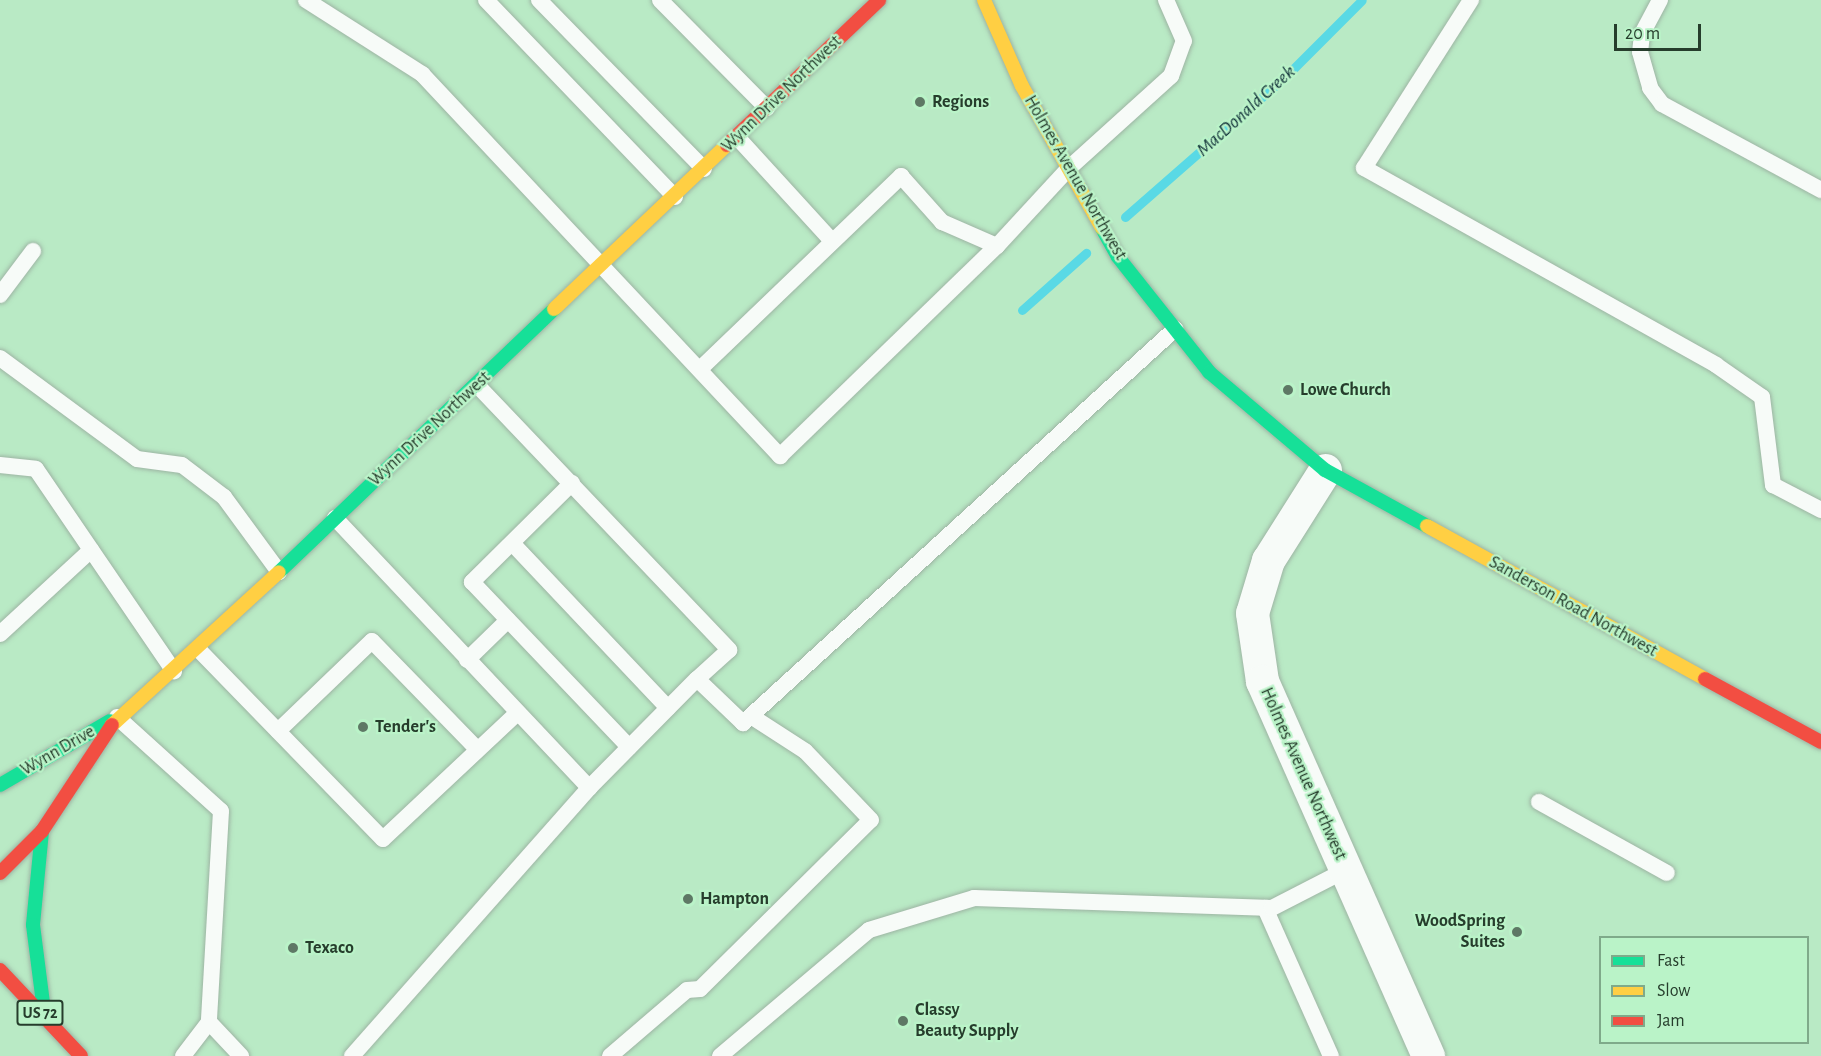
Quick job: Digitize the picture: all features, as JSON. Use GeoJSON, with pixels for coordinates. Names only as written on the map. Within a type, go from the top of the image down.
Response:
{"type":"FeatureCollection","features":[{"type":"Feature","properties":{"kind":"main road","name":"Wynn Drive Northwest"},"geometry":{"type":"LineString","coordinates":[[0,873],[42,831],[117,717],[198,649],[675,197],[879,0]]}},
{"type":"Feature","properties":{"kind":"main road","name":"Holmes Avenue Northwest"},"geometry":{"type":"LineString","coordinates":[[984,0],[1022,86],[1118,257],[1209,372],[1325,470]]}},
{"type":"Feature","properties":{"kind":"main road","name":"Sanderson Road Northwest"},"geometry":{"type":"LineString","coordinates":[[1325,470],[1821,742]]}},
{"type":"Feature","properties":{"kind":"main road","name":"Wynn Drive"},"geometry":{"type":"LineString","coordinates":[[0,785],[117,717]]}},
{"type":"Feature","properties":{"kind":"main road"},"geometry":{"type":"LineString","coordinates":[[42,831],[33,925],[45,1018]]}},
{"type":"Feature","properties":{"kind":"main road","name":"US 72"},"geometry":{"type":"LineString","coordinates":[[0,970],[81,1056]]}},
{"type":"Feature","properties":{"kind":"street","name":"Holmes Avenue Northwest"},"geometry":{"type":"LineString","coordinates":[[1325,470],[1268,560],[1252,613],[1262,681],[1428,1056]]}},
{"type":"Feature","properties":{"kind":"lane"},"geometry":{"type":"LineString","coordinates":[[306,0],[422,74],[780,456],[998,246],[1068,169],[1171,76],[1184,41],[1166,0]]}},
{"type":"Feature","properties":{"kind":"lane"},"geometry":{"type":"LineString","coordinates":[[486,0],[675,197]]}},
{"type":"Feature","properties":{"kind":"lane"},"geometry":{"type":"LineString","coordinates":[[539,0],[704,169]]}},
{"type":"Feature","properties":{"kind":"lane"},"geometry":{"type":"LineString","coordinates":[[660,0],[767,108]]}},
{"type":"Feature","properties":{"kind":"lane"},"geometry":{"type":"LineString","coordinates":[[1471,0],[1364,168],[1716,365],[1762,397],[1773,485],[1821,510]]}},
{"type":"Feature","properties":{"kind":"lane"},"geometry":{"type":"LineString","coordinates":[[1660,0],[1642,34],[1640,52],[1650,88],[1662,104],[1821,190]]}},
{"type":"Feature","properties":{"kind":"lane"},"geometry":{"type":"LineString","coordinates":[[737,137],[831,240]]}},
{"type":"Feature","properties":{"kind":"lane"},"geometry":{"type":"LineString","coordinates":[[700,369],[831,240],[902,176],[942,222],[998,246]]}},
{"type":"Feature","properties":{"kind":"lane"},"geometry":{"type":"LineString","coordinates":[[0,295],[33,251]]}},
{"type":"Feature","properties":{"kind":"lane"},"geometry":{"type":"LineString","coordinates":[[696,679],[743,723],[1175,329]]}},
{"type":"Feature","properties":{"kind":"lane"},"geometry":{"type":"LineString","coordinates":[[0,358],[137,459],[182,465],[224,497],[279,572]]}},
{"type":"Feature","properties":{"kind":"lane"},"geometry":{"type":"LineString","coordinates":[[352,1056],[589,788],[696,679],[729,650],[477,385]]}},
{"type":"Feature","properties":{"kind":"lane"},"geometry":{"type":"LineString","coordinates":[[0,465],[36,469],[174,671]]}},
{"type":"Feature","properties":{"kind":"lane"},"geometry":{"type":"LineString","coordinates":[[572,483],[472,582],[629,747]]}},
{"type":"Feature","properties":{"kind":"lane"},"geometry":{"type":"LineString","coordinates":[[335,518],[589,788]]}},
{"type":"Feature","properties":{"kind":"lane"},"geometry":{"type":"LineString","coordinates":[[512,543],[668,708]]}},
{"type":"Feature","properties":{"kind":"lane"},"geometry":{"type":"LineString","coordinates":[[0,634],[91,550]]}},
{"type":"Feature","properties":{"kind":"lane"},"geometry":{"type":"LineString","coordinates":[[467,660],[508,620]]}},
{"type":"Feature","properties":{"kind":"lane"},"geometry":{"type":"LineString","coordinates":[[278,731],[372,641],[477,749]]}},
{"type":"Feature","properties":{"kind":"lane"},"geometry":{"type":"LineString","coordinates":[[198,649],[383,839],[518,713]]}},
{"type":"Feature","properties":{"kind":"lane"},"geometry":{"type":"LineString","coordinates":[[610,1056],[687,990],[700,989],[871,820],[805,751],[751,716]]}},
{"type":"Feature","properties":{"kind":"lane"},"geometry":{"type":"LineString","coordinates":[[117,717],[221,811],[209,1022],[183,1056]]}},
{"type":"Feature","properties":{"kind":"lane"},"geometry":{"type":"LineString","coordinates":[[1539,802],[1667,873]]}},
{"type":"Feature","properties":{"kind":"lane"},"geometry":{"type":"LineString","coordinates":[[720,1056],[869,930],[974,898],[1265,908],[1346,870]]}},
{"type":"Feature","properties":{"kind":"lane"},"geometry":{"type":"LineString","coordinates":[[1265,908],[1331,1056]]}},
{"type":"Feature","properties":{"kind":"lane"},"geometry":{"type":"LineString","coordinates":[[209,1022],[241,1056]]}},
{"type":"Feature","properties":{"kind":"shaded area"},"geometry":{"type":"Polygon","coordinates":[[[0,0],[1821,0],[1821,1056],[0,1056],[0,0]]]}},
{"type":"Feature","properties":{"kind":"waterway","name":"MacDonald Creek"},"geometry":{"type":"LineString","coordinates":[[1125,217],[1286,76],[1362,0]]}},
{"type":"Feature","properties":{"kind":"waterway","name":"MacDonald Creek"},"geometry":{"type":"LineString","coordinates":[[1022,310],[1086,253]]}},
{"type":"Feature","properties":{"kind":"traffic: fast"},"geometry":{"type":"LineString","coordinates":[[1102,228],[1118,257],[1209,372],[1325,470],[1427,526]]}},
{"type":"Feature","properties":{"kind":"traffic: fast"},"geometry":{"type":"LineString","coordinates":[[279,572],[554,309]]}},
{"type":"Feature","properties":{"kind":"traffic: fast"},"geometry":{"type":"LineString","coordinates":[[0,785],[110,721]]}},
{"type":"Feature","properties":{"kind":"traffic: fast"},"geometry":{"type":"LineString","coordinates":[[42,831],[33,925],[45,1019]]}},
{"type":"Feature","properties":{"kind":"traffic: slow"},"geometry":{"type":"LineString","coordinates":[[984,0],[1022,86],[1102,228]]}},
{"type":"Feature","properties":{"kind":"traffic: slow"},"geometry":{"type":"LineString","coordinates":[[554,309],[727,145]]}},
{"type":"Feature","properties":{"kind":"traffic: slow"},"geometry":{"type":"LineString","coordinates":[[1427,526],[1705,679]]}},
{"type":"Feature","properties":{"kind":"traffic: slow"},"geometry":{"type":"LineString","coordinates":[[112,725],[279,572]]}},
{"type":"Feature","properties":{"kind":"traffic: jam"},"geometry":{"type":"LineString","coordinates":[[727,145],[879,0]]}},
{"type":"Feature","properties":{"kind":"traffic: jam"},"geometry":{"type":"LineString","coordinates":[[1705,679],[1821,742]]}},
{"type":"Feature","properties":{"kind":"traffic: jam"},"geometry":{"type":"LineString","coordinates":[[0,873],[42,831],[112,725]]}},
{"type":"Feature","properties":{"kind":"traffic: jam"},"geometry":{"type":"LineString","coordinates":[[0,970],[81,1056]]}},
{"type":"Feature","properties":{"kind":"place","name":"Regions"},"geometry":{"type":"Point","coordinates":[920,102]}},
{"type":"Feature","properties":{"kind":"place","name":"Lowe Church"},"geometry":{"type":"Point","coordinates":[1288,390]}},
{"type":"Feature","properties":{"kind":"place","name":"Tender's"},"geometry":{"type":"Point","coordinates":[363,727]}},
{"type":"Feature","properties":{"kind":"place","name":"Hampton"},"geometry":{"type":"Point","coordinates":[688,899]}},
{"type":"Feature","properties":{"kind":"place","name":"WoodSpring Suites"},"geometry":{"type":"Point","coordinates":[1517,932]}},
{"type":"Feature","properties":{"kind":"place","name":"Texaco"},"geometry":{"type":"Point","coordinates":[293,948]}},
{"type":"Feature","properties":{"kind":"place","name":"Classy Beauty Supply"},"geometry":{"type":"Point","coordinates":[903,1021]}}]}
